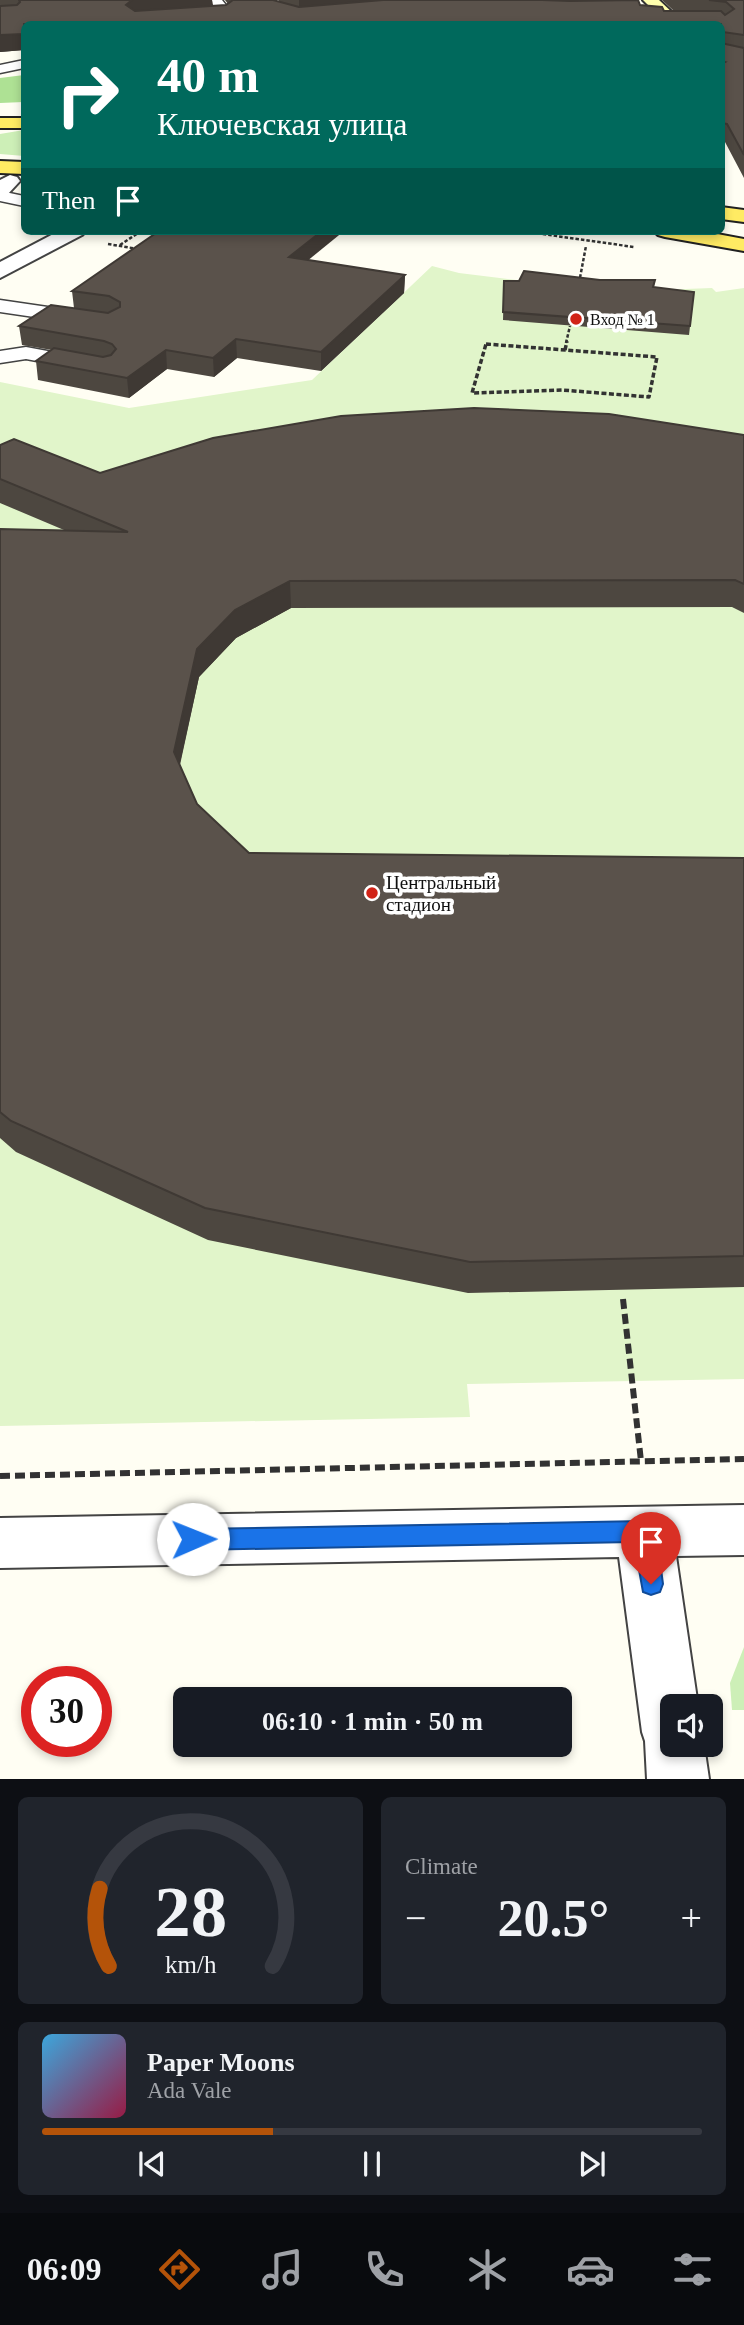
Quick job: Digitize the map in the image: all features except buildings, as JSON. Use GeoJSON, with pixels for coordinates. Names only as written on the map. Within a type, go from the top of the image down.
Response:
{"type":"FeatureCollection","features":[{"type":"Feature","properties":{"kind":"main road"},"geometry":{"type":"LineString","coordinates":[[725,208],[744,215]]}},
{"type":"Feature","properties":{"kind":"main road"},"geometry":{"type":"LineString","coordinates":[[725,213],[744,215]]}},
{"type":"Feature","properties":{"kind":"main road"},"geometry":{"type":"LineString","coordinates":[[688,235],[744,245]]}},
{"type":"Feature","properties":{"kind":"street"},"geometry":{"type":"LineString","coordinates":[[0,271],[68,235]]}},
{"type":"Feature","properties":{"kind":"street"},"geometry":{"type":"LineString","coordinates":[[0,1543],[744,1530]]}},
{"type":"Feature","properties":{"kind":"street"},"geometry":{"type":"LineString","coordinates":[[644,1531],[667,1694]]}},
{"type":"Feature","properties":{"kind":"street"},"geometry":{"type":"LineString","coordinates":[[675,1757],[678,1779]]}},
{"type":"Feature","properties":{"kind":"lane"},"geometry":{"type":"LineString","coordinates":[[188,17],[227,14],[215,0]]}},
{"type":"Feature","properties":{"kind":"lane"},"geometry":{"type":"LineString","coordinates":[[0,55],[21,54]]}},
{"type":"Feature","properties":{"kind":"lane"},"geometry":{"type":"LineString","coordinates":[[0,69],[21,65]]}},
{"type":"Feature","properties":{"kind":"lane"},"geometry":{"type":"LineString","coordinates":[[7,181],[21,197]]}},
{"type":"Feature","properties":{"kind":"lane"},"geometry":{"type":"LineString","coordinates":[[0,306],[97,321]]}},
{"type":"Feature","properties":{"kind":"lane"},"geometry":{"type":"LineString","coordinates":[[0,357],[26,353],[105,368]]}},
{"type":"Feature","properties":{"kind":"path"},"geometry":{"type":"LineString","coordinates":[[120,246],[135,235]]}},
{"type":"Feature","properties":{"kind":"path"},"geometry":{"type":"LineString","coordinates":[[578,291],[586,246]]}},
{"type":"Feature","properties":{"kind":"path"},"geometry":{"type":"LineString","coordinates":[[565,350],[570,326]]}},
{"type":"Feature","properties":{"kind":"path"},"geometry":{"type":"LineString","coordinates":[[486,344],[565,350],[657,357],[649,397],[562,390],[472,393],[486,344]]}},
{"type":"Feature","properties":{"kind":"path"},"geometry":{"type":"LineString","coordinates":[[623,1299],[641,1461]]}},
{"type":"Feature","properties":{"kind":"path"},"geometry":{"type":"LineString","coordinates":[[0,1476],[744,1460]]}},
{"type":"Feature","properties":{"kind":"green space"},"geometry":{"type":"Polygon","coordinates":[[[21,75],[21,102],[0,103],[0,78],[21,75]]]}},
{"type":"Feature","properties":{"kind":"green space"},"geometry":{"type":"Polygon","coordinates":[[[21,130],[21,156],[0,154],[0,134],[21,130]]]}},
{"type":"Feature","properties":{"kind":"green space","name":"Центральный стадион"},"geometry":{"type":"Polygon","coordinates":[[[432,266],[459,273],[516,280],[659,290],[712,288],[716,292],[744,288],[744,1379],[467,1384],[470,1417],[0,1426],[0,382],[129,408],[312,380],[432,266]]]}},
{"type":"Feature","properties":{"kind":"green space"},"geometry":{"type":"Polygon","coordinates":[[[744,1647],[744,1710],[732,1710],[730,1683],[744,1647]]]}},
{"type":"Feature","properties":{"kind":"place","name":"Вход № 1"},"geometry":{"type":"Point","coordinates":[576,319]}},
{"type":"Feature","properties":{"kind":"place","name":"Центральный стадион"},"geometry":{"type":"Point","coordinates":[372,893]}},
{"type":"Feature","properties":{"kind":"route"},"geometry":{"type":"LineString","coordinates":[[193,1539],[644,1531],[651,1584]]}}]}
